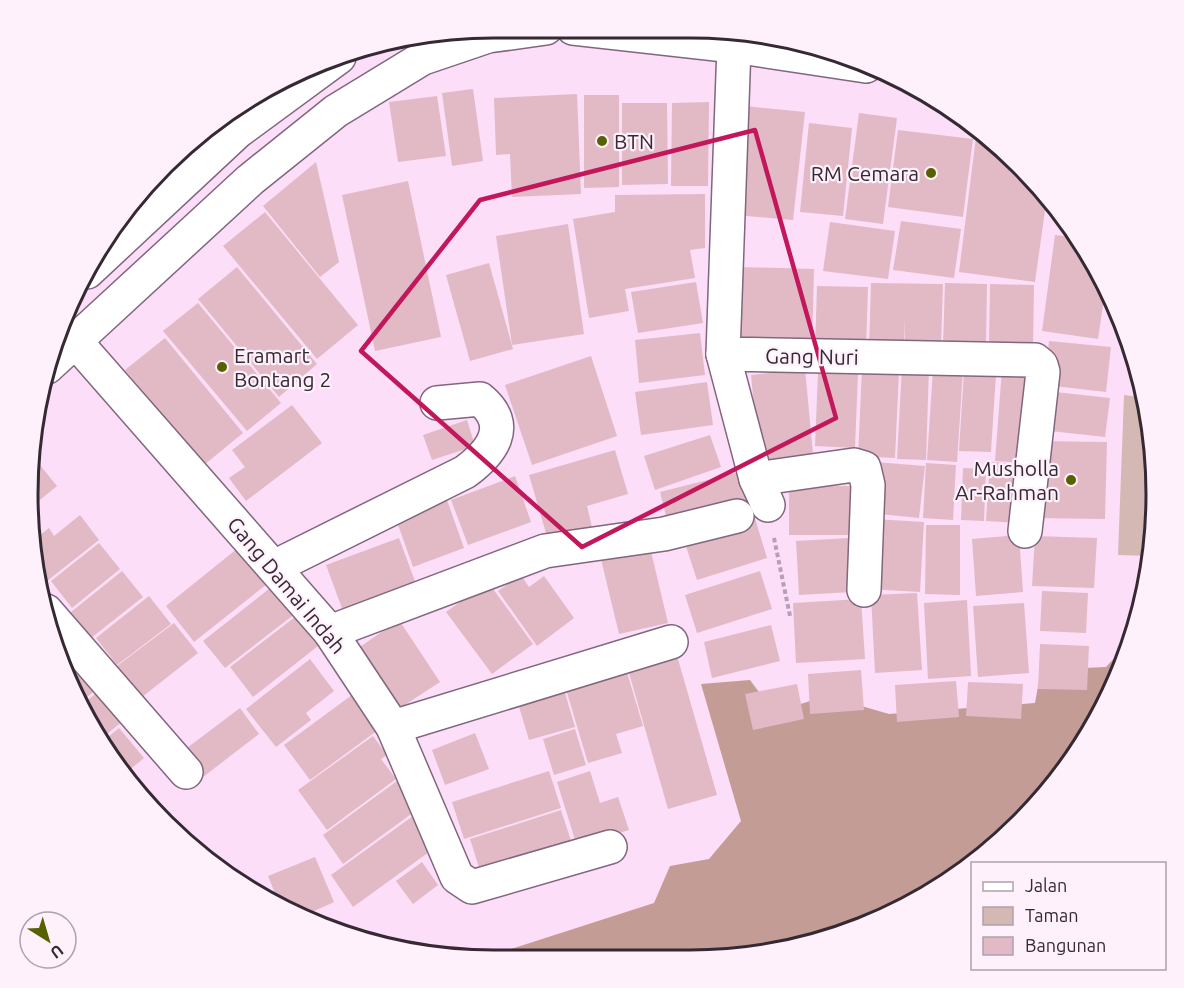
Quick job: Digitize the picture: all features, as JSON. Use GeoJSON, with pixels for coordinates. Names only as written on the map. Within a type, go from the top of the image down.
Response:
{"type":"FeatureCollection","features":[{"type":"Feature","properties":{"kind":"street"},"geometry":{"type":"LineString","coordinates":[[59,357],[250,180],[336,111],[423,58],[482,38]]}},
{"type":"Feature","properties":{"kind":"street"},"geometry":{"type":"LineString","coordinates":[[662,38],[835,61]]}},
{"type":"Feature","properties":{"kind":"street"},"geometry":{"type":"LineString","coordinates":[[734,46],[723,354],[762,492],[854,465],[864,468],[868,485],[864,590]]}},
{"type":"Feature","properties":{"kind":"street"},"geometry":{"type":"LineString","coordinates":[[111,245],[169,180],[231,124],[300,81]]}},
{"type":"Feature","properties":{"kind":"street","name":"Gang Damai Indah"},"geometry":{"type":"LineString","coordinates":[[76,342],[330,632],[393,727],[457,877],[465,884],[472,886],[610,847]]}},
{"type":"Feature","properties":{"kind":"street","name":"Gang Nuri"},"geometry":{"type":"LineString","coordinates":[[723,354],[1035,360],[1041,365],[1043,372],[1025,531]]}},
{"type":"Feature","properties":{"kind":"street"},"geometry":{"type":"LineString","coordinates":[[274,567],[465,472],[491,449],[497,426],[487,405],[480,399],[437,403]]}},
{"type":"Feature","properties":{"kind":"street"},"geometry":{"type":"LineString","coordinates":[[330,632],[545,551],[664,534],[737,516]]}},
{"type":"Feature","properties":{"kind":"street"},"geometry":{"type":"LineString","coordinates":[[56,623],[186,772]]}},
{"type":"Feature","properties":{"kind":"street"},"geometry":{"type":"LineString","coordinates":[[393,727],[671,642]]}},
{"type":"Feature","properties":{"kind":"path"},"geometry":{"type":"LineString","coordinates":[[762,492],[790,616]]}},
{"type":"Feature","properties":{"kind":"highlighted area"},"geometry":{"type":"Polygon","coordinates":[[[755,130],[836,418],[582,547],[361,351],[480,200],[755,130]]]}},
{"type":"Feature","properties":{"kind":"green space"},"geometry":{"type":"Polygon","coordinates":[[[1124,395],[1136,397],[1143,434],[1146,464],[1146,524],[1143,556],[1118,555],[1124,395]]]}},
{"type":"Feature","properties":{"kind":"shaded area"},"geometry":{"type":"Polygon","coordinates":[[[1117,655],[1099,696],[1070,748],[1013,817],[944,874],[865,916],[779,942],[720,950],[508,950],[654,903],[670,866],[709,859],[741,821],[701,684],[750,680],[774,712],[827,696],[889,714],[1035,703],[1041,670],[1106,667],[1117,655]]]}},
{"type":"Feature","properties":{"kind":"building"},"geometry":{"type":"Polygon","coordinates":[[[473,89],[483,161],[452,166],[442,93],[473,89]]]}},
{"type":"Feature","properties":{"kind":"building"},"geometry":{"type":"Polygon","coordinates":[[[577,94],[581,194],[512,197],[510,154],[496,155],[494,98],[577,94]]]}},
{"type":"Feature","properties":{"kind":"building","name":"BTN"},"geometry":{"type":"Polygon","coordinates":[[[584,95],[619,95],[619,187],[584,188],[584,95]]]}},
{"type":"Feature","properties":{"kind":"building"},"geometry":{"type":"Polygon","coordinates":[[[437,96],[446,156],[398,162],[389,102],[437,96]]]}},
{"type":"Feature","properties":{"kind":"building"},"geometry":{"type":"Polygon","coordinates":[[[709,102],[708,186],[671,186],[672,103],[709,102]]]}},
{"type":"Feature","properties":{"kind":"building"},"geometry":{"type":"Polygon","coordinates":[[[622,103],[667,103],[668,184],[622,185],[622,103]]]}},
{"type":"Feature","properties":{"kind":"building"},"geometry":{"type":"Polygon","coordinates":[[[745,106],[805,112],[793,220],[734,215],[745,106]]]}},
{"type":"Feature","properties":{"kind":"building"},"geometry":{"type":"Polygon","coordinates":[[[859,113],[897,118],[883,224],[845,219],[859,113]]]}},
{"type":"Feature","properties":{"kind":"building"},"geometry":{"type":"Polygon","coordinates":[[[809,123],[852,128],[843,216],[800,212],[809,123]]]}},
{"type":"Feature","properties":{"kind":"building","name":"RM Cemara"},"geometry":{"type":"Polygon","coordinates":[[[898,130],[973,139],[963,217],[888,207],[898,130]]]}},
{"type":"Feature","properties":{"kind":"building"},"geometry":{"type":"Polygon","coordinates":[[[976,138],[1013,171],[1045,208],[1035,282],[959,272],[976,138]]]}},
{"type":"Feature","properties":{"kind":"building"},"geometry":{"type":"Polygon","coordinates":[[[316,162],[339,262],[320,277],[263,206],[316,162]]]}},
{"type":"Feature","properties":{"kind":"building"},"geometry":{"type":"Polygon","coordinates":[[[408,181],[441,337],[375,351],[342,195],[408,181]]]}},
{"type":"Feature","properties":{"kind":"building"},"geometry":{"type":"Polygon","coordinates":[[[705,194],[705,248],[690,250],[695,278],[625,289],[629,311],[589,318],[573,219],[615,212],[615,195],[705,194]]]}},
{"type":"Feature","properties":{"kind":"building"},"geometry":{"type":"Polygon","coordinates":[[[265,212],[358,325],[317,359],[223,246],[265,212]]]}},
{"type":"Feature","properties":{"kind":"building"},"geometry":{"type":"Polygon","coordinates":[[[901,221],[961,229],[954,278],[893,270],[901,221]]]}},
{"type":"Feature","properties":{"kind":"building"},"geometry":{"type":"Polygon","coordinates":[[[830,222],[895,231],[888,279],[823,271],[830,222]]]}},
{"type":"Feature","properties":{"kind":"building"},"geometry":{"type":"Polygon","coordinates":[[[568,224],[584,334],[512,345],[496,236],[568,224]]]}},
{"type":"Feature","properties":{"kind":"building"},"geometry":{"type":"Polygon","coordinates":[[[1055,235],[1067,236],[1104,301],[1098,339],[1042,331],[1055,235]]]}},
{"type":"Feature","properties":{"kind":"building"},"geometry":{"type":"Polygon","coordinates":[[[489,263],[513,349],[470,361],[446,275],[489,263]]]}},
{"type":"Feature","properties":{"kind":"building"},"geometry":{"type":"Polygon","coordinates":[[[237,267],[317,364],[279,397],[198,299],[237,267]]]}},
{"type":"Feature","properties":{"kind":"building"},"geometry":{"type":"Polygon","coordinates":[[[739,267],[814,269],[812,349],[736,347],[739,267]]]}},
{"type":"Feature","properties":{"kind":"building"},"geometry":{"type":"Polygon","coordinates":[[[696,282],[703,323],[638,333],[631,292],[696,282]]]}},
{"type":"Feature","properties":{"kind":"building"},"geometry":{"type":"Polygon","coordinates":[[[871,283],[943,284],[941,346],[905,346],[905,318],[904,349],[869,348],[871,283]]]}},
{"type":"Feature","properties":{"kind":"building"},"geometry":{"type":"Polygon","coordinates":[[[945,283],[987,284],[986,347],[943,346],[945,283]]]}},
{"type":"Feature","properties":{"kind":"building"},"geometry":{"type":"Polygon","coordinates":[[[990,284],[1034,285],[1033,346],[989,346],[990,284]]]}},
{"type":"Feature","properties":{"kind":"building"},"geometry":{"type":"Polygon","coordinates":[[[817,286],[868,287],[866,350],[815,349],[817,286]]]}},
{"type":"Feature","properties":{"kind":"building","name":"Eramart Bontang 2"},"geometry":{"type":"Polygon","coordinates":[[[198,303],[281,403],[247,431],[163,331],[198,303]]]}},
{"type":"Feature","properties":{"kind":"building"},"geometry":{"type":"Polygon","coordinates":[[[700,333],[705,375],[639,383],[635,340],[700,333]]]}},
{"type":"Feature","properties":{"kind":"building"},"geometry":{"type":"Polygon","coordinates":[[[165,338],[243,433],[204,465],[125,370],[165,338]]]}},
{"type":"Feature","properties":{"kind":"building"},"geometry":{"type":"Polygon","coordinates":[[[1049,341],[1111,347],[1106,392],[1045,385],[1049,341]]]}},
{"type":"Feature","properties":{"kind":"building"},"geometry":{"type":"Polygon","coordinates":[[[591,356],[617,436],[532,465],[505,385],[591,356]]]}},
{"type":"Feature","properties":{"kind":"building"},"geometry":{"type":"Polygon","coordinates":[[[902,366],[929,367],[926,460],[897,459],[902,366]]]}},
{"type":"Feature","properties":{"kind":"building"},"geometry":{"type":"Polygon","coordinates":[[[805,369],[814,464],[760,469],[751,375],[805,369]]]}},
{"type":"Feature","properties":{"kind":"building"},"geometry":{"type":"Polygon","coordinates":[[[933,369],[963,370],[957,462],[927,460],[933,369]]]}},
{"type":"Feature","properties":{"kind":"building"},"geometry":{"type":"Polygon","coordinates":[[[1002,369],[1030,371],[1023,463],[995,461],[1002,369]]]}},
{"type":"Feature","properties":{"kind":"building"},"geometry":{"type":"Polygon","coordinates":[[[862,370],[899,371],[895,458],[858,456],[862,370]]]}},
{"type":"Feature","properties":{"kind":"building"},"geometry":{"type":"Polygon","coordinates":[[[818,372],[858,373],[855,448],[815,446],[818,372]]]}},
{"type":"Feature","properties":{"kind":"building"},"geometry":{"type":"Polygon","coordinates":[[[964,372],[996,374],[991,452],[959,451],[964,372]]]}},
{"type":"Feature","properties":{"kind":"building"},"geometry":{"type":"Polygon","coordinates":[[[707,382],[713,425],[641,435],[635,392],[707,382]]]}},
{"type":"Feature","properties":{"kind":"building"},"geometry":{"type":"Polygon","coordinates":[[[1046,391],[1110,398],[1105,437],[1041,430],[1046,391]]]}},
{"type":"Feature","properties":{"kind":"building"},"geometry":{"type":"Polygon","coordinates":[[[292,405],[322,443],[246,501],[229,478],[245,467],[232,450],[292,405]]]}},
{"type":"Feature","properties":{"kind":"building"},"geometry":{"type":"Polygon","coordinates":[[[467,420],[475,446],[432,460],[423,435],[467,420]]]}},
{"type":"Feature","properties":{"kind":"building"},"geometry":{"type":"Polygon","coordinates":[[[710,435],[721,467],[655,490],[644,456],[710,435]]]}},
{"type":"Feature","properties":{"kind":"building","name":"Musholla Ar-Rahman"},"geometry":{"type":"Polygon","coordinates":[[[1036,441],[1107,442],[1105,519],[1035,518],[1036,441]]]}},
{"type":"Feature","properties":{"kind":"building"},"geometry":{"type":"Polygon","coordinates":[[[615,450],[628,494],[587,506],[592,527],[548,540],[529,475],[615,450]]]}},
{"type":"Feature","properties":{"kind":"building"},"geometry":{"type":"Polygon","coordinates":[[[875,462],[925,466],[919,518],[870,513],[875,462]]]}},
{"type":"Feature","properties":{"kind":"building"},"geometry":{"type":"Polygon","coordinates":[[[990,462],[1023,464],[1018,523],[986,521],[990,462]]]}},
{"type":"Feature","properties":{"kind":"building"},"geometry":{"type":"Polygon","coordinates":[[[38,463],[57,486],[38,501],[38,463]]]}},
{"type":"Feature","properties":{"kind":"building"},"geometry":{"type":"Polygon","coordinates":[[[926,463],[956,465],[953,520],[923,518],[926,463]]]}},
{"type":"Feature","properties":{"kind":"building"},"geometry":{"type":"Polygon","coordinates":[[[963,468],[986,469],[984,521],[961,520],[963,468]]]}},
{"type":"Feature","properties":{"kind":"building"},"geometry":{"type":"Polygon","coordinates":[[[747,470],[756,506],[669,528],[660,492],[747,470]]]}},
{"type":"Feature","properties":{"kind":"building"},"geometry":{"type":"Polygon","coordinates":[[[515,476],[531,522],[468,545],[451,500],[515,476]]]}},
{"type":"Feature","properties":{"kind":"building"},"geometry":{"type":"Polygon","coordinates":[[[789,486],[860,486],[860,535],[789,535],[789,486]]]}},
{"type":"Feature","properties":{"kind":"building"},"geometry":{"type":"Polygon","coordinates":[[[447,500],[464,548],[413,567],[396,519],[447,500]]]}},
{"type":"Feature","properties":{"kind":"building"},"geometry":{"type":"Polygon","coordinates":[[[80,515],[99,540],[46,582],[39,536],[49,528],[54,536],[80,515]]]}},
{"type":"Feature","properties":{"kind":"building"},"geometry":{"type":"Polygon","coordinates":[[[754,515],[767,558],[697,580],[683,537],[754,515]]]}},
{"type":"Feature","properties":{"kind":"building"},"geometry":{"type":"Polygon","coordinates":[[[874,519],[924,522],[920,592],[869,589],[874,519]]]}},
{"type":"Feature","properties":{"kind":"building"},"geometry":{"type":"Polygon","coordinates":[[[926,525],[960,525],[960,595],[925,594],[926,525]]]}},
{"type":"Feature","properties":{"kind":"building"},"geometry":{"type":"Polygon","coordinates":[[[1019,535],[1023,592],[976,596],[972,539],[1019,535]]]}},
{"type":"Feature","properties":{"kind":"building"},"geometry":{"type":"Polygon","coordinates":[[[1035,536],[1097,538],[1094,588],[1032,586],[1035,536]]]}},
{"type":"Feature","properties":{"kind":"building"},"geometry":{"type":"Polygon","coordinates":[[[399,538],[416,584],[343,611],[326,565],[399,538]]]}},
{"type":"Feature","properties":{"kind":"building"},"geometry":{"type":"Polygon","coordinates":[[[850,538],[852,592],[799,595],[796,541],[850,538]]]}},
{"type":"Feature","properties":{"kind":"building"},"geometry":{"type":"Polygon","coordinates":[[[99,543],[120,569],[72,608],[51,581],[99,543]]]}},
{"type":"Feature","properties":{"kind":"building"},"geometry":{"type":"Polygon","coordinates":[[[649,543],[668,623],[619,634],[600,555],[649,543]]]}},
{"type":"Feature","properties":{"kind":"building"},"geometry":{"type":"Polygon","coordinates":[[[238,548],[267,584],[194,642],[166,606],[238,548]]]}},
{"type":"Feature","properties":{"kind":"building"},"geometry":{"type":"Polygon","coordinates":[[[122,571],[143,597],[91,638],[71,612],[122,571]]]}},
{"type":"Feature","properties":{"kind":"building"},"geometry":{"type":"Polygon","coordinates":[[[760,571],[772,609],[697,633],[685,595],[760,571]]]}},
{"type":"Feature","properties":{"kind":"building"},"geometry":{"type":"Polygon","coordinates":[[[521,575],[529,587],[544,576],[574,618],[537,646],[498,591],[521,575]]]}},
{"type":"Feature","properties":{"kind":"building"},"geometry":{"type":"Polygon","coordinates":[[[488,582],[533,644],[492,674],[446,612],[488,582]]]}},
{"type":"Feature","properties":{"kind":"building"},"geometry":{"type":"Polygon","coordinates":[[[274,585],[296,613],[225,668],[203,641],[274,585]]]}},
{"type":"Feature","properties":{"kind":"building"},"geometry":{"type":"Polygon","coordinates":[[[1042,591],[1088,593],[1086,633],[1040,631],[1042,591]]]}},
{"type":"Feature","properties":{"kind":"building"},"geometry":{"type":"Polygon","coordinates":[[[917,593],[922,670],[875,673],[871,595],[917,593]]]}},
{"type":"Feature","properties":{"kind":"building"},"geometry":{"type":"Polygon","coordinates":[[[149,596],[171,624],[117,665],[96,638],[149,596]]]}},
{"type":"Feature","properties":{"kind":"building"},"geometry":{"type":"Polygon","coordinates":[[[861,599],[865,659],[796,663],[793,603],[861,599]]]}},
{"type":"Feature","properties":{"kind":"building"},"geometry":{"type":"Polygon","coordinates":[[[967,600],[971,676],[928,679],[924,603],[967,600]]]}},
{"type":"Feature","properties":{"kind":"building"},"geometry":{"type":"Polygon","coordinates":[[[1024,603],[1029,673],[978,677],[973,606],[1024,603]]]}},
{"type":"Feature","properties":{"kind":"building"},"geometry":{"type":"Polygon","coordinates":[[[295,617],[318,646],[253,697],[230,667],[295,617]]]}},
{"type":"Feature","properties":{"kind":"building"},"geometry":{"type":"Polygon","coordinates":[[[399,620],[440,682],[397,710],[357,649],[399,620]]]}},
{"type":"Feature","properties":{"kind":"building"},"geometry":{"type":"Polygon","coordinates":[[[174,623],[198,653],[142,697],[117,666],[174,623]]]}},
{"type":"Feature","properties":{"kind":"building"},"geometry":{"type":"Polygon","coordinates":[[[771,625],[780,661],[712,678],[704,642],[771,625]]]}},
{"type":"Feature","properties":{"kind":"building"},"geometry":{"type":"Polygon","coordinates":[[[1040,644],[1089,646],[1087,690],[1038,689],[1040,644]]]}},
{"type":"Feature","properties":{"kind":"building"},"geometry":{"type":"Polygon","coordinates":[[[676,652],[717,795],[668,809],[627,666],[676,652]]]}},
{"type":"Feature","properties":{"kind":"building"},"geometry":{"type":"Polygon","coordinates":[[[310,659],[334,691],[306,713],[311,720],[276,747],[246,709],[310,659]]]}},
{"type":"Feature","properties":{"kind":"building"},"geometry":{"type":"Polygon","coordinates":[[[73,660],[97,689],[86,698],[72,669],[70,663],[73,660]]]}},
{"type":"Feature","properties":{"kind":"building"},"geometry":{"type":"Polygon","coordinates":[[[626,669],[643,726],[616,734],[622,753],[588,763],[565,686],[626,669]]]}},
{"type":"Feature","properties":{"kind":"building"},"geometry":{"type":"Polygon","coordinates":[[[861,670],[864,710],[810,714],[808,674],[861,670]]]}},
{"type":"Feature","properties":{"kind":"building"},"geometry":{"type":"Polygon","coordinates":[[[956,681],[959,717],[897,722],[895,685],[956,681]]]}},
{"type":"Feature","properties":{"kind":"building"},"geometry":{"type":"Polygon","coordinates":[[[968,682],[1023,684],[1021,719],[966,716],[968,682]]]}},
{"type":"Feature","properties":{"kind":"building"},"geometry":{"type":"Polygon","coordinates":[[[797,684],[804,719],[753,730],[745,694],[797,684]]]}},
{"type":"Feature","properties":{"kind":"building"},"geometry":{"type":"Polygon","coordinates":[[[563,686],[575,727],[529,740],[517,700],[563,686]]]}},
{"type":"Feature","properties":{"kind":"building"},"geometry":{"type":"Polygon","coordinates":[[[99,691],[124,720],[106,735],[87,700],[99,691]]]}},
{"type":"Feature","properties":{"kind":"building"},"geometry":{"type":"Polygon","coordinates":[[[352,695],[378,730],[310,780],[284,745],[352,695]]]}},
{"type":"Feature","properties":{"kind":"building"},"geometry":{"type":"Polygon","coordinates":[[[240,708],[259,734],[203,777],[183,751],[240,708]]]}},
{"type":"Feature","properties":{"kind":"building"},"geometry":{"type":"Polygon","coordinates":[[[119,728],[144,758],[130,769],[108,737],[119,728]]]}},
{"type":"Feature","properties":{"kind":"building"},"geometry":{"type":"Polygon","coordinates":[[[575,729],[586,765],[554,775],[543,739],[575,729]]]}},
{"type":"Feature","properties":{"kind":"building"},"geometry":{"type":"Polygon","coordinates":[[[475,733],[489,769],[445,785],[432,750],[475,733]]]}},
{"type":"Feature","properties":{"kind":"building"},"geometry":{"type":"Polygon","coordinates":[[[373,736],[387,755],[381,759],[396,779],[327,830],[298,790],[373,736]]]}},
{"type":"Feature","properties":{"kind":"building"},"geometry":{"type":"Polygon","coordinates":[[[549,771],[561,808],[464,839],[452,802],[549,771]]]}},
{"type":"Feature","properties":{"kind":"building"},"geometry":{"type":"Polygon","coordinates":[[[590,771],[600,803],[618,797],[629,830],[577,846],[557,782],[590,771]]]}},
{"type":"Feature","properties":{"kind":"building"},"geometry":{"type":"Polygon","coordinates":[[[397,781],[418,809],[343,864],[323,835],[397,781]]]}},
{"type":"Feature","properties":{"kind":"building"},"geometry":{"type":"Polygon","coordinates":[[[561,810],[574,850],[483,880],[470,839],[561,810]]]}},
{"type":"Feature","properties":{"kind":"building"},"geometry":{"type":"Polygon","coordinates":[[[413,816],[436,847],[353,907],[331,875],[413,816]]]}},
{"type":"Feature","properties":{"kind":"building"},"geometry":{"type":"Polygon","coordinates":[[[315,857],[334,902],[311,912],[275,894],[268,876],[315,857]]]}},
{"type":"Feature","properties":{"kind":"building"},"geometry":{"type":"Polygon","coordinates":[[[422,862],[438,885],[413,904],[396,881],[422,862]]]}},
{"type":"Feature","properties":{"kind":"place","name":"BTN"},"geometry":{"type":"Point","coordinates":[602,141]}},
{"type":"Feature","properties":{"kind":"place","name":"RM Cemara"},"geometry":{"type":"Point","coordinates":[931,173]}},
{"type":"Feature","properties":{"kind":"place","name":"Eramart Bontang 2"},"geometry":{"type":"Point","coordinates":[222,367]}},
{"type":"Feature","properties":{"kind":"place","name":"Musholla Ar-Rahman"},"geometry":{"type":"Point","coordinates":[1071,480]}}]}
